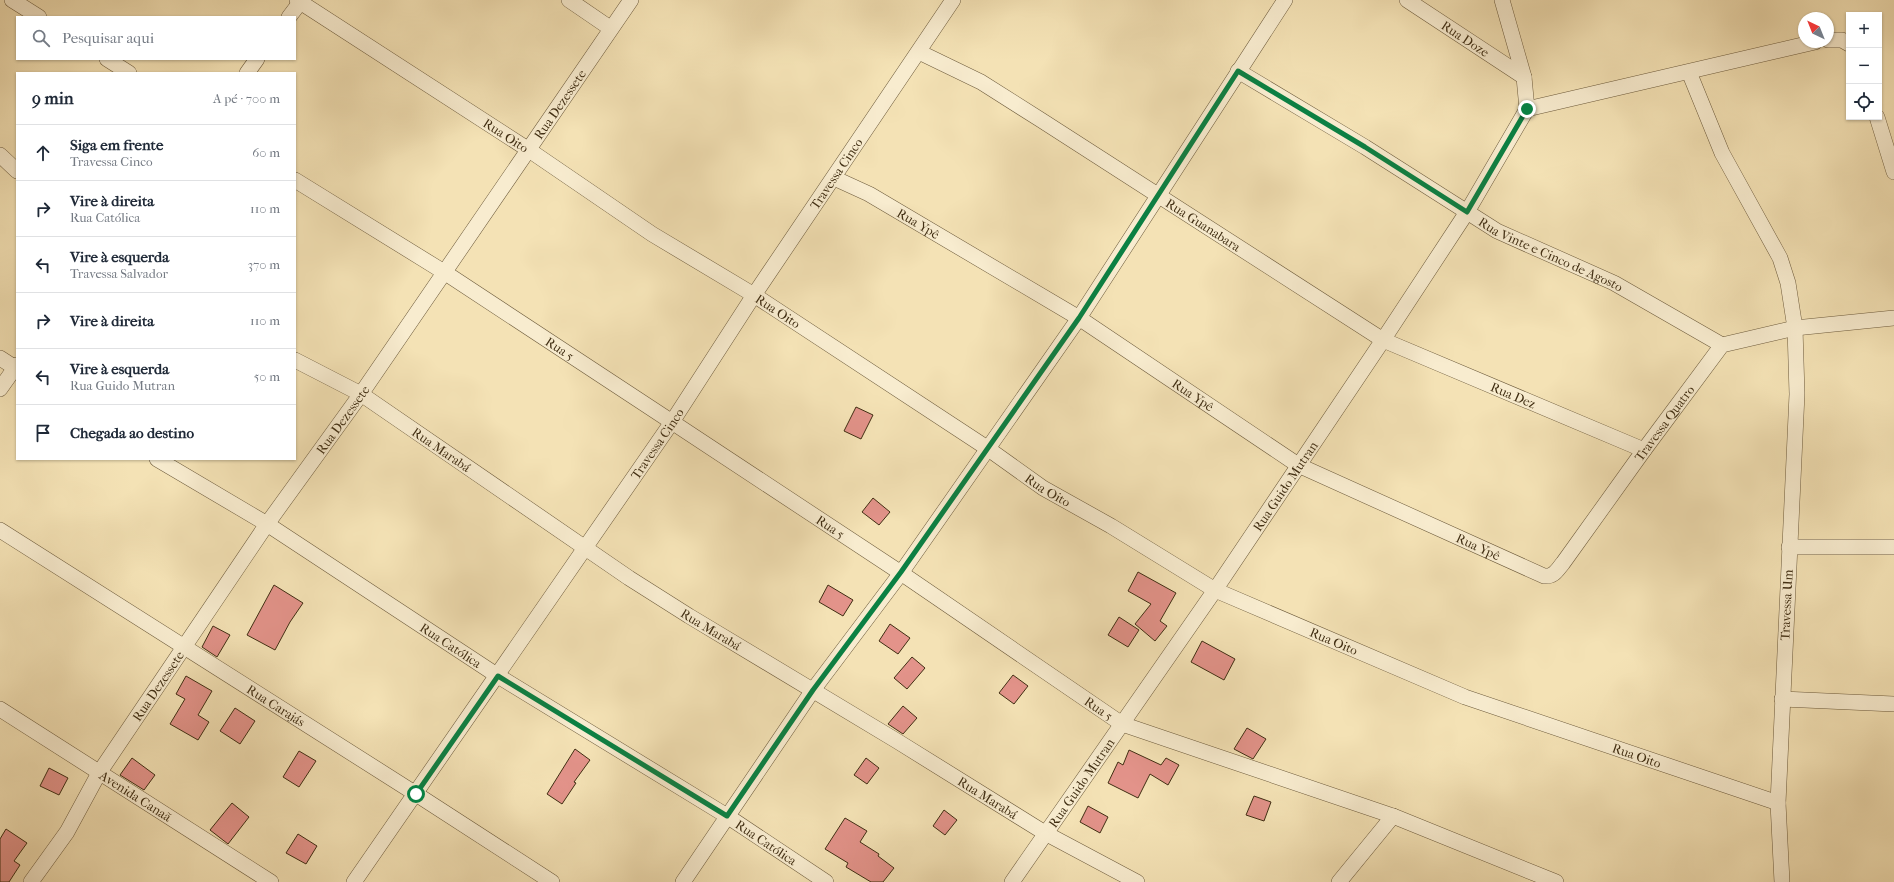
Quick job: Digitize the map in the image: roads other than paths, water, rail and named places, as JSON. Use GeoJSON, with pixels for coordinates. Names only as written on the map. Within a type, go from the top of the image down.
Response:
{"type":"FeatureCollection","features":[{"type":"Feature","properties":{"kind":"street"},"geometry":{"type":"LineString","coordinates":[[12,0],[37,16]]}},
{"type":"Feature","properties":{"kind":"street"},"geometry":{"type":"LineString","coordinates":[[568,0],[610,28]]}},
{"type":"Feature","properties":{"kind":"street","name":"Rua Dezessete"},"geometry":{"type":"LineString","coordinates":[[31,882],[67,832],[99,773],[267,524],[361,394],[529,150],[610,28],[631,0]]}},
{"type":"Feature","properties":{"kind":"street","name":"Travessa Cinco"},"geometry":{"type":"LineString","coordinates":[[354,882],[498,676],[672,422],[754,295],[953,0]]}},
{"type":"Feature","properties":{"kind":"street"},"geometry":{"type":"LineString","coordinates":[[683,882],[813,690],[901,572],[1079,318],[1285,0]]}},
{"type":"Feature","properties":{"kind":"street","name":"Rua Doze"},"geometry":{"type":"LineString","coordinates":[[1407,0],[1524,77]]}},
{"type":"Feature","properties":{"kind":"street"},"geometry":{"type":"LineString","coordinates":[[1502,0],[1524,77],[1527,109],[1798,46]]}},
{"type":"Feature","properties":{"kind":"street"},"geometry":{"type":"LineString","coordinates":[[290,16],[300,1]]}},
{"type":"Feature","properties":{"kind":"street","name":"Rua Oito"},"geometry":{"type":"LineString","coordinates":[[300,1],[529,150],[652,234],[754,295],[987,448],[1043,488],[1111,526],[1215,590],[1464,697],[1778,803]]}},
{"type":"Feature","properties":{"kind":"street"},"geometry":{"type":"LineString","coordinates":[[1834,40],[1842,40],[1846,42]]}},
{"type":"Feature","properties":{"kind":"street","name":"Rua Guanabara"},"geometry":{"type":"LineString","coordinates":[[919,52],[981,82],[1159,194],[1383,340]]}},
{"type":"Feature","properties":{"kind":"street"},"geometry":{"type":"LineString","coordinates":[[109,60],[127,72]]}},
{"type":"Feature","properties":{"kind":"street"},"geometry":{"type":"LineString","coordinates":[[248,72],[256,60]]}},
{"type":"Feature","properties":{"kind":"street","name":"Rua Vinte e Cinco de Agosto"},"geometry":{"type":"LineString","coordinates":[[1238,71],[1365,147],[1498,231],[1614,283],[1722,345]]}},
{"type":"Feature","properties":{"kind":"street","name":"Travessa Um"},"geometry":{"type":"LineString","coordinates":[[1689,72],[1722,152],[1780,258],[1788,283],[1795,328],[1797,394],[1778,803],[1782,882]]}},
{"type":"Feature","properties":{"kind":"street","name":"Rua Guido Mutran"},"geometry":{"type":"LineString","coordinates":[[1012,882],[1215,590],[1383,340],[1467,212],[1527,109]]}},
{"type":"Feature","properties":{"kind":"street"},"geometry":{"type":"LineString","coordinates":[[1878,120],[1894,172]]}},
{"type":"Feature","properties":{"kind":"street"},"geometry":{"type":"LineString","coordinates":[[0,155],[16,170]]}},
{"type":"Feature","properties":{"kind":"street","name":"Rua Ypê"},"geometry":{"type":"LineString","coordinates":[[834,178],[870,194],[1079,318],[1298,465],[1450,532],[1544,576],[1550,576],[1555,573],[1563,563]]}},
{"type":"Feature","properties":{"kind":"street","name":"Rua 5"},"geometry":{"type":"LineString","coordinates":[[296,181],[444,272],[901,572],[1122,724],[1393,816],[1556,882]]}},
{"type":"Feature","properties":{"kind":"street"},"geometry":{"type":"LineString","coordinates":[[1722,345],[1795,328],[1894,318]]}},
{"type":"Feature","properties":{"kind":"street","name":"Rua Dez"},"geometry":{"type":"LineString","coordinates":[[1383,340],[1644,450]]}},
{"type":"Feature","properties":{"kind":"street","name":"Travessa Quatro"},"geometry":{"type":"LineString","coordinates":[[1563,563],[1722,345]]}},
{"type":"Feature","properties":{"kind":"street"},"geometry":{"type":"LineString","coordinates":[[0,358],[16,367],[0,389]]}},
{"type":"Feature","properties":{"kind":"street","name":"Rua Marabá"},"geometry":{"type":"LineString","coordinates":[[296,361],[361,394],[586,548],[689,616],[813,690],[1045,833],[1137,882]]}},
{"type":"Feature","properties":{"kind":"street","name":"Rua Católica"},"geometry":{"type":"LineString","coordinates":[[159,460],[267,524],[498,676],[727,816],[826,882]]}},
{"type":"Feature","properties":{"kind":"street","name":"Rua Carajás"},"geometry":{"type":"LineString","coordinates":[[0,530],[552,882]]}},
{"type":"Feature","properties":{"kind":"street"},"geometry":{"type":"LineString","coordinates":[[1789,547],[1894,547]]}},
{"type":"Feature","properties":{"kind":"street"},"geometry":{"type":"LineString","coordinates":[[1782,699],[1894,704]]}},
{"type":"Feature","properties":{"kind":"street","name":"Avenida Canaã"},"geometry":{"type":"LineString","coordinates":[[0,709],[271,882]]}},
{"type":"Feature","properties":{"kind":"street"},"geometry":{"type":"LineString","coordinates":[[1340,882],[1393,816]]}}]}
